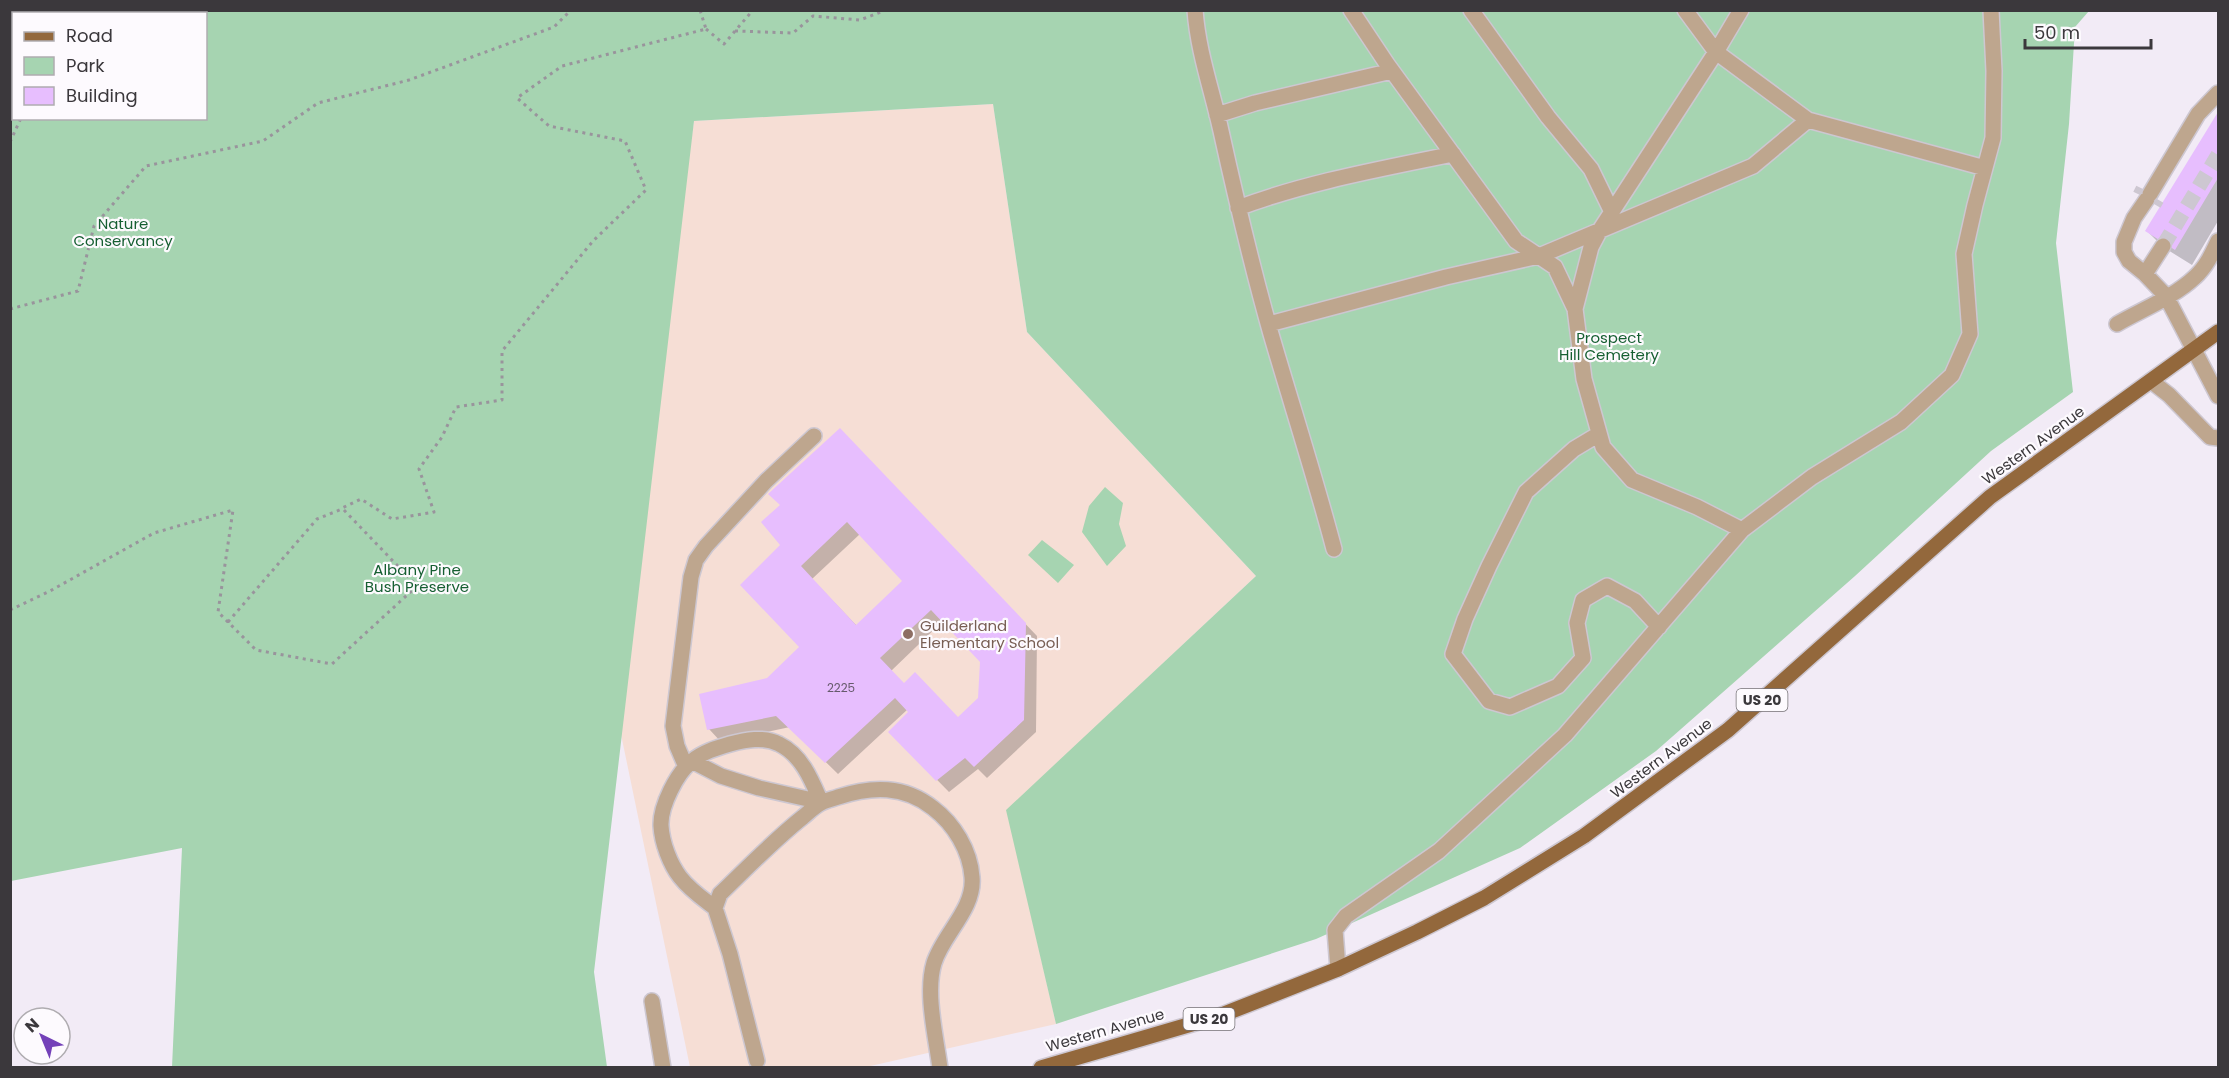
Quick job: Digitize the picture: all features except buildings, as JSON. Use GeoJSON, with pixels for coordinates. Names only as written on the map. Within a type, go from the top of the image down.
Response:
{"type":"FeatureCollection","features":[{"type":"Feature","properties":{"kind":"main road","name":"Western Avenue"},"geometry":{"type":"LineString","coordinates":[[1041,1068],[1219,1016],[1338,969],[1484,898],[1584,837],[1728,730],[1990,497],[2218,332]]}},
{"type":"Feature","properties":{"kind":"street"},"geometry":{"type":"LineString","coordinates":[[1195,10],[1197,34],[1238,208],[1334,549]]}},
{"type":"Feature","properties":{"kind":"street"},"geometry":{"type":"LineString","coordinates":[[1351,10],[1392,71],[1516,241],[1556,267],[1575,309],[1584,380],[1603,447],[1632,480],[1697,507],[1742,531]]}},
{"type":"Feature","properties":{"kind":"street"},"geometry":{"type":"LineString","coordinates":[[1471,10],[1548,117],[1591,169],[1611,210]]}},
{"type":"Feature","properties":{"kind":"street"},"geometry":{"type":"LineString","coordinates":[[1685,10],[1716,52],[1808,120],[1985,168]]}},
{"type":"Feature","properties":{"kind":"street"},"geometry":{"type":"LineString","coordinates":[[1575,309],[1591,247],[1611,210],[1716,52],[1741,10]]}},
{"type":"Feature","properties":{"kind":"street"},"geometry":{"type":"LineString","coordinates":[[1338,969],[1335,930],[1346,916],[1439,851],[1557,743],[1742,531],[1812,477],[1901,422],[1952,375],[1970,334],[1964,254],[1993,138],[1994,71],[1991,10]]}},
{"type":"Feature","properties":{"kind":"street"},"geometry":{"type":"LineString","coordinates":[[1218,116],[1255,103],[1392,71]]}},
{"type":"Feature","properties":{"kind":"street"},"geometry":{"type":"LineString","coordinates":[[2218,93],[2198,114],[2150,195],[2134,204],[2134,218],[2124,242],[2124,252],[2129,261],[2166,296],[2218,396]]}},
{"type":"Feature","properties":{"kind":"street"},"geometry":{"type":"LineString","coordinates":[[1269,324],[1539,256],[1753,166],[1808,120]]}},
{"type":"Feature","properties":{"kind":"street"},"geometry":{"type":"LineString","coordinates":[[1238,208],[1280,194],[1453,154]]}},
{"type":"Feature","properties":{"kind":"street"},"geometry":{"type":"LineString","coordinates":[[2117,324],[2182,288],[2209,260],[2218,241]]}},
{"type":"Feature","properties":{"kind":"street"},"geometry":{"type":"LineString","coordinates":[[2145,274],[2163,246]]}},
{"type":"Feature","properties":{"kind":"street"},"geometry":{"type":"LineString","coordinates":[[2151,381],[2169,395],[2210,437],[2218,438]]}},
{"type":"Feature","properties":{"kind":"street"},"geometry":{"type":"LineString","coordinates":[[1599,434],[1574,449],[1526,492],[1484,577],[1453,654],[1489,701],[1510,706],[1558,686],[1583,658],[1577,623],[1582,600],[1607,586],[1635,601],[1659,627]]}},
{"type":"Feature","properties":{"kind":"street"},"geometry":{"type":"LineString","coordinates":[[814,436],[766,481],[706,546],[696,560],[691,577],[673,726],[677,746],[689,764],[759,788],[821,802]]}},
{"type":"Feature","properties":{"kind":"street"},"geometry":{"type":"LineString","coordinates":[[757,1061],[730,954],[715,908],[692,891],[680,876],[668,854],[661,825],[666,802],[677,777],[689,764],[711,750],[755,739],[779,744],[802,763],[821,802]]}},
{"type":"Feature","properties":{"kind":"street"},"geometry":{"type":"LineString","coordinates":[[715,908],[720,894],[791,826],[821,802],[877,788],[908,794],[924,801],[944,816],[962,842],[972,878],[968,903],[946,938],[934,964],[931,996],[940,1068]]}},
{"type":"Feature","properties":{"kind":"street"},"geometry":{"type":"LineString","coordinates":[[652,1001],[663,1068]]}},
{"type":"Feature","properties":{"kind":"path"},"geometry":{"type":"LineString","coordinates":[[10,309],[78,291],[94,226],[146,166],[263,141],[318,103],[409,80],[554,27],[572,10]]}},
{"type":"Feature","properties":{"kind":"path"},"geometry":{"type":"LineString","coordinates":[[700,10],[706,29],[724,44],[753,10]]}},
{"type":"Feature","properties":{"kind":"path"},"geometry":{"type":"LineString","coordinates":[[735,31],[793,33],[813,16],[860,20],[886,10]]}},
{"type":"Feature","properties":{"kind":"path"},"geometry":{"type":"LineString","coordinates":[[228,622],[317,519],[362,499],[392,519],[434,512],[419,469],[442,437],[456,407],[502,400],[502,351],[593,241],[646,190],[625,141],[549,126],[518,98],[562,66],[706,29]]}},
{"type":"Feature","properties":{"kind":"path"},"geometry":{"type":"LineString","coordinates":[[10,142],[20,120]]}},
{"type":"Feature","properties":{"kind":"path"},"geometry":{"type":"LineString","coordinates":[[10,610],[50,591],[154,533],[233,510],[218,612],[256,650],[332,664],[417,586],[342,508]]}},
{"type":"Feature","properties":{"kind":"shaded area","name":"Guilderland Elementary School"},"geometry":{"type":"Polygon","coordinates":[[[993,104],[1027,332],[1256,576],[1007,810],[1056,1024],[866,1067],[690,1067],[612,691],[694,121],[993,104]]]}},
{"type":"Feature","properties":{"kind":"green space"},"geometry":{"type":"Polygon","coordinates":[[[11,11],[2089,11],[2075,27],[2069,124],[2056,243],[2073,392],[1991,451],[1855,576],[1656,751],[1520,848],[1316,939],[1056,1024],[1006,810],[1256,576],[1027,332],[993,104],[694,121],[594,972],[607,1067],[172,1067],[182,848],[11,881],[11,11]]]}},
{"type":"Feature","properties":{"kind":"green space"},"geometry":{"type":"Polygon","coordinates":[[[1105,487],[1123,503],[1119,524],[1126,546],[1107,566],[1082,532],[1089,506],[1105,487]]]}},
{"type":"Feature","properties":{"kind":"green space"},"geometry":{"type":"Polygon","coordinates":[[[1042,540],[1074,565],[1058,583],[1028,555],[1042,540]]]}},
{"type":"Feature","properties":{"kind":"tunnel"},"geometry":{"type":"LineString","coordinates":[[2163,246],[2218,155]]}},
{"type":"Feature","properties":{"kind":"tunnel"},"geometry":{"type":"LineString","coordinates":[[2140,195],[2143,189]]}},
{"type":"Feature","properties":{"kind":"tunnel"},"geometry":{"type":"LineString","coordinates":[[2154,204],[2157,199]]}},
{"type":"Feature","properties":{"kind":"place","name":"Guilderland Elementary School"},"geometry":{"type":"Point","coordinates":[908,634]}},
{"type":"Feature","properties":{"kind":"park label","name":"Nature Conservancy"},"geometry":{"type":"Point","coordinates":[123,232]}},
{"type":"Feature","properties":{"kind":"park label","name":"Prospect Hill Cemetery"},"geometry":{"type":"Point","coordinates":[1609,346]}},
{"type":"Feature","properties":{"kind":"park label","name":"Albany Pine Bush Preserve"},"geometry":{"type":"Point","coordinates":[417,578]}}]}
